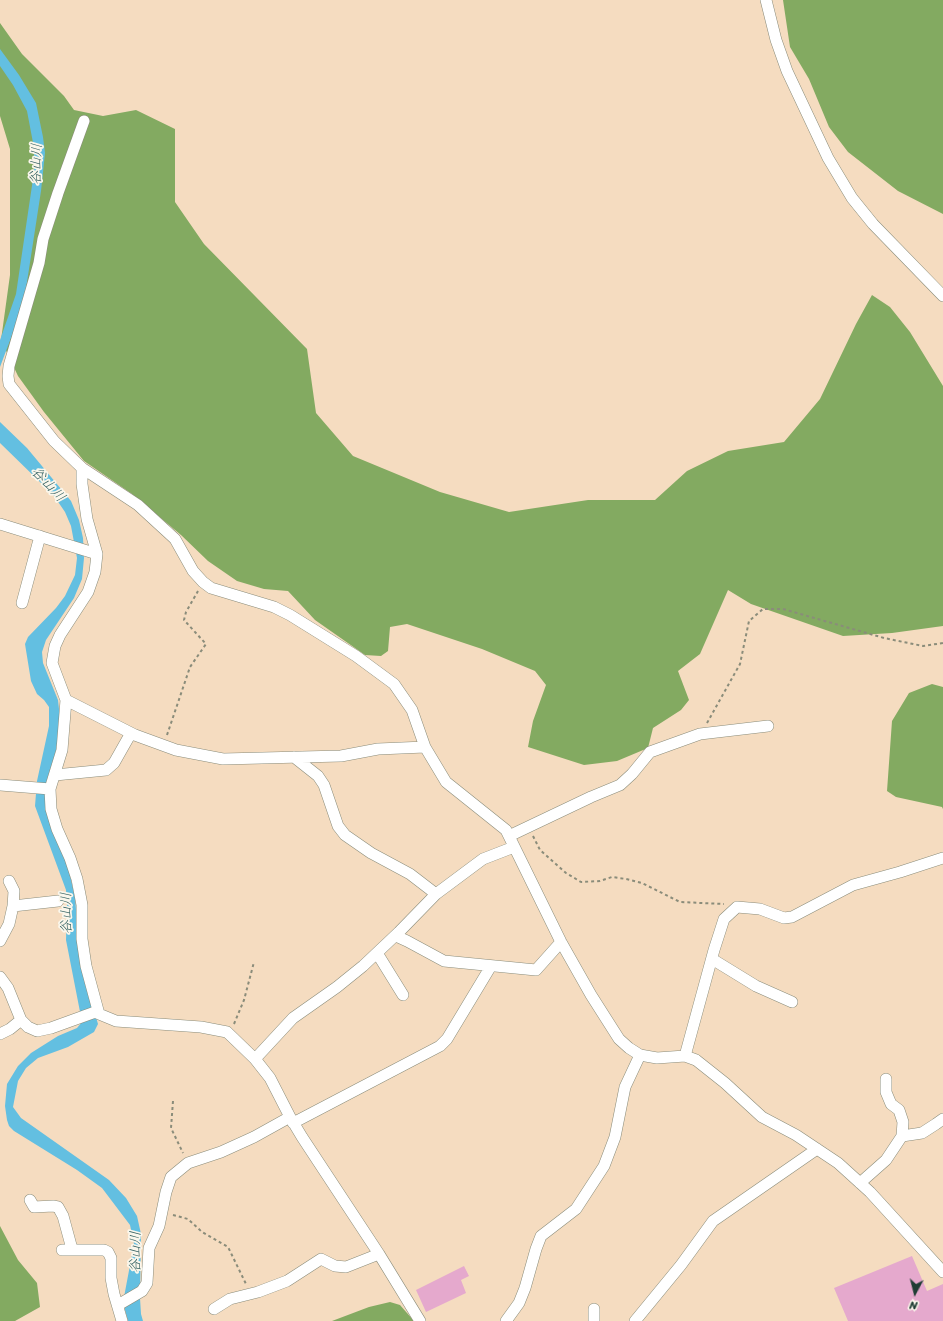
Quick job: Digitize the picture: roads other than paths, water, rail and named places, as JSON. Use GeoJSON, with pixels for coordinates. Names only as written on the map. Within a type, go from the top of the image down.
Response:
{"type":"FeatureCollection","features":[{"type":"Feature","properties":{"kind":"street"},"geometry":{"type":"LineString","coordinates":[[766,0],[776,40],[787,71],[828,158],[852,198],[873,224],[943,296]]}},
{"type":"Feature","properties":{"kind":"street"},"geometry":{"type":"LineString","coordinates":[[84,121],[43,239],[39,263],[9,366],[8,376],[5,381],[54,441],[82,468],[138,505],[175,539],[193,571],[203,582],[211,588],[274,607],[290,615],[356,656],[394,684],[412,710],[425,747],[446,782],[506,830],[561,942],[591,995],[619,1039],[640,1055],[657,1058],[685,1056],[696,1060],[725,1083],[762,1117],[796,1135],[838,1163],[860,1183],[943,1272]]}},
{"type":"Feature","properties":{"kind":"street"},"geometry":{"type":"LineString","coordinates":[[82,468],[82,484],[87,519],[97,554],[96,572],[88,592],[60,635],[55,646],[52,663],[66,700],[62,750],[50,789],[50,809],[77,879],[82,905],[82,939],[86,966],[99,1014],[116,1021],[201,1027],[227,1032],[256,1059],[270,1078],[292,1120],[379,1254],[420,1321]]}},
{"type":"Feature","properties":{"kind":"street"},"geometry":{"type":"LineString","coordinates":[[0,524],[97,554]]}},
{"type":"Feature","properties":{"kind":"street"},"geometry":{"type":"LineString","coordinates":[[22,603],[40,536]]}},
{"type":"Feature","properties":{"kind":"street"},"geometry":{"type":"LineString","coordinates":[[66,700],[131,733],[163,746],[223,759],[340,756],[378,749],[425,747]]}},
{"type":"Feature","properties":{"kind":"street"},"geometry":{"type":"LineString","coordinates":[[509,836],[591,797],[620,785],[632,774],[650,752],[700,734],[768,726]]}},
{"type":"Feature","properties":{"kind":"street"},"geometry":{"type":"LineString","coordinates":[[55,775],[106,770],[114,763],[131,733]]}},
{"type":"Feature","properties":{"kind":"street"},"geometry":{"type":"LineString","coordinates":[[294,757],[318,776],[324,785],[338,826],[345,835],[371,853],[410,874],[436,894]]}},
{"type":"Feature","properties":{"kind":"street"},"geometry":{"type":"LineString","coordinates":[[0,785],[50,789]]}},
{"type":"Feature","properties":{"kind":"street"},"geometry":{"type":"LineString","coordinates":[[256,1059],[294,1018],[337,987],[377,953],[396,936],[436,894],[483,859],[514,847]]}},
{"type":"Feature","properties":{"kind":"street"},"geometry":{"type":"LineString","coordinates":[[685,1056],[724,919],[737,907],[760,909],[784,918],[792,917],[853,885],[943,858]]}},
{"type":"Feature","properties":{"kind":"street"},"geometry":{"type":"LineString","coordinates":[[0,940],[9,924],[13,906],[14,891],[9,881]]}},
{"type":"Feature","properties":{"kind":"street"},"geometry":{"type":"LineString","coordinates":[[13,906],[58,900]]}},
{"type":"Feature","properties":{"kind":"street"},"geometry":{"type":"LineString","coordinates":[[396,936],[444,961],[536,970],[561,942]]}},
{"type":"Feature","properties":{"kind":"street"},"geometry":{"type":"LineString","coordinates":[[377,953],[403,995]]}},
{"type":"Feature","properties":{"kind":"street"},"geometry":{"type":"LineString","coordinates":[[712,959],[756,986],[792,1002]]}},
{"type":"Feature","properties":{"kind":"street"},"geometry":{"type":"LineString","coordinates":[[118,1305],[142,1291],[147,1283],[149,1248],[159,1226],[166,1192],[171,1177],[188,1163],[221,1152],[292,1120],[440,1046],[447,1039],[491,966]]}},
{"type":"Feature","properties":{"kind":"street"},"geometry":{"type":"LineString","coordinates":[[0,977],[8,988],[21,1020],[28,1027],[37,1030],[51,1028],[98,1011]]}},
{"type":"Feature","properties":{"kind":"street"},"geometry":{"type":"LineString","coordinates":[[0,1034],[10,1029],[21,1020]]}},
{"type":"Feature","properties":{"kind":"street"},"geometry":{"type":"LineString","coordinates":[[506,1321],[519,1303],[526,1288],[536,1248],[541,1236],[576,1209],[604,1166],[615,1137],[625,1087],[640,1055]]}},
{"type":"Feature","properties":{"kind":"street"},"geometry":{"type":"LineString","coordinates":[[860,1183],[886,1160],[902,1136],[903,1122],[899,1110],[891,1104],[886,1092],[886,1080]]}},
{"type":"Feature","properties":{"kind":"street"},"geometry":{"type":"LineString","coordinates":[[902,1136],[922,1133],[943,1119]]}},
{"type":"Feature","properties":{"kind":"street"},"geometry":{"type":"LineString","coordinates":[[635,1321],[681,1265],[713,1222],[817,1149]]}},
{"type":"Feature","properties":{"kind":"street"},"geometry":{"type":"LineString","coordinates":[[30,1200],[34,1207],[58,1207],[63,1216],[67,1249],[104,1250],[108,1252],[111,1258],[111,1278],[114,1294],[122,1321]]}},
{"type":"Feature","properties":{"kind":"street"},"geometry":{"type":"LineString","coordinates":[[214,1309],[230,1299],[251,1294],[287,1281],[321,1259],[335,1266],[346,1267],[379,1254]]}},
{"type":"Feature","properties":{"kind":"street"},"geometry":{"type":"LineString","coordinates":[[594,1309],[594,1321]]}},
{"type":"Feature","properties":{"kind":"water","name":"谷山川"},"geometry":{"type":"Polygon","coordinates":[[[0,49],[19,75],[36,103],[45,153],[41,191],[25,295],[17,322],[0,367],[0,340],[16,294],[34,172],[34,148],[27,111],[13,85],[0,66],[0,49]]]}},
{"type":"Feature","properties":{"kind":"water","name":"谷山川"},"geometry":{"type":"Polygon","coordinates":[[[0,422],[27,448],[71,501],[79,520],[83,538],[84,558],[82,579],[74,598],[46,640],[42,652],[43,663],[58,700],[60,718],[56,752],[48,780],[75,897],[78,934],[98,1024],[94,1032],[68,1047],[38,1058],[26,1068],[18,1081],[13,1107],[21,1118],[109,1180],[126,1198],[137,1216],[141,1234],[140,1298],[143,1321],[128,1321],[125,1310],[124,1297],[134,1244],[130,1225],[102,1188],[77,1170],[14,1131],[9,1126],[7,1120],[5,1106],[7,1084],[18,1066],[31,1053],[58,1036],[77,1028],[82,1022],[66,940],[66,890],[35,806],[37,781],[49,726],[49,707],[37,694],[31,681],[25,644],[28,637],[56,608],[65,596],[75,575],[77,558],[71,526],[65,512],[52,493],[0,443],[0,422]]]}}]}
